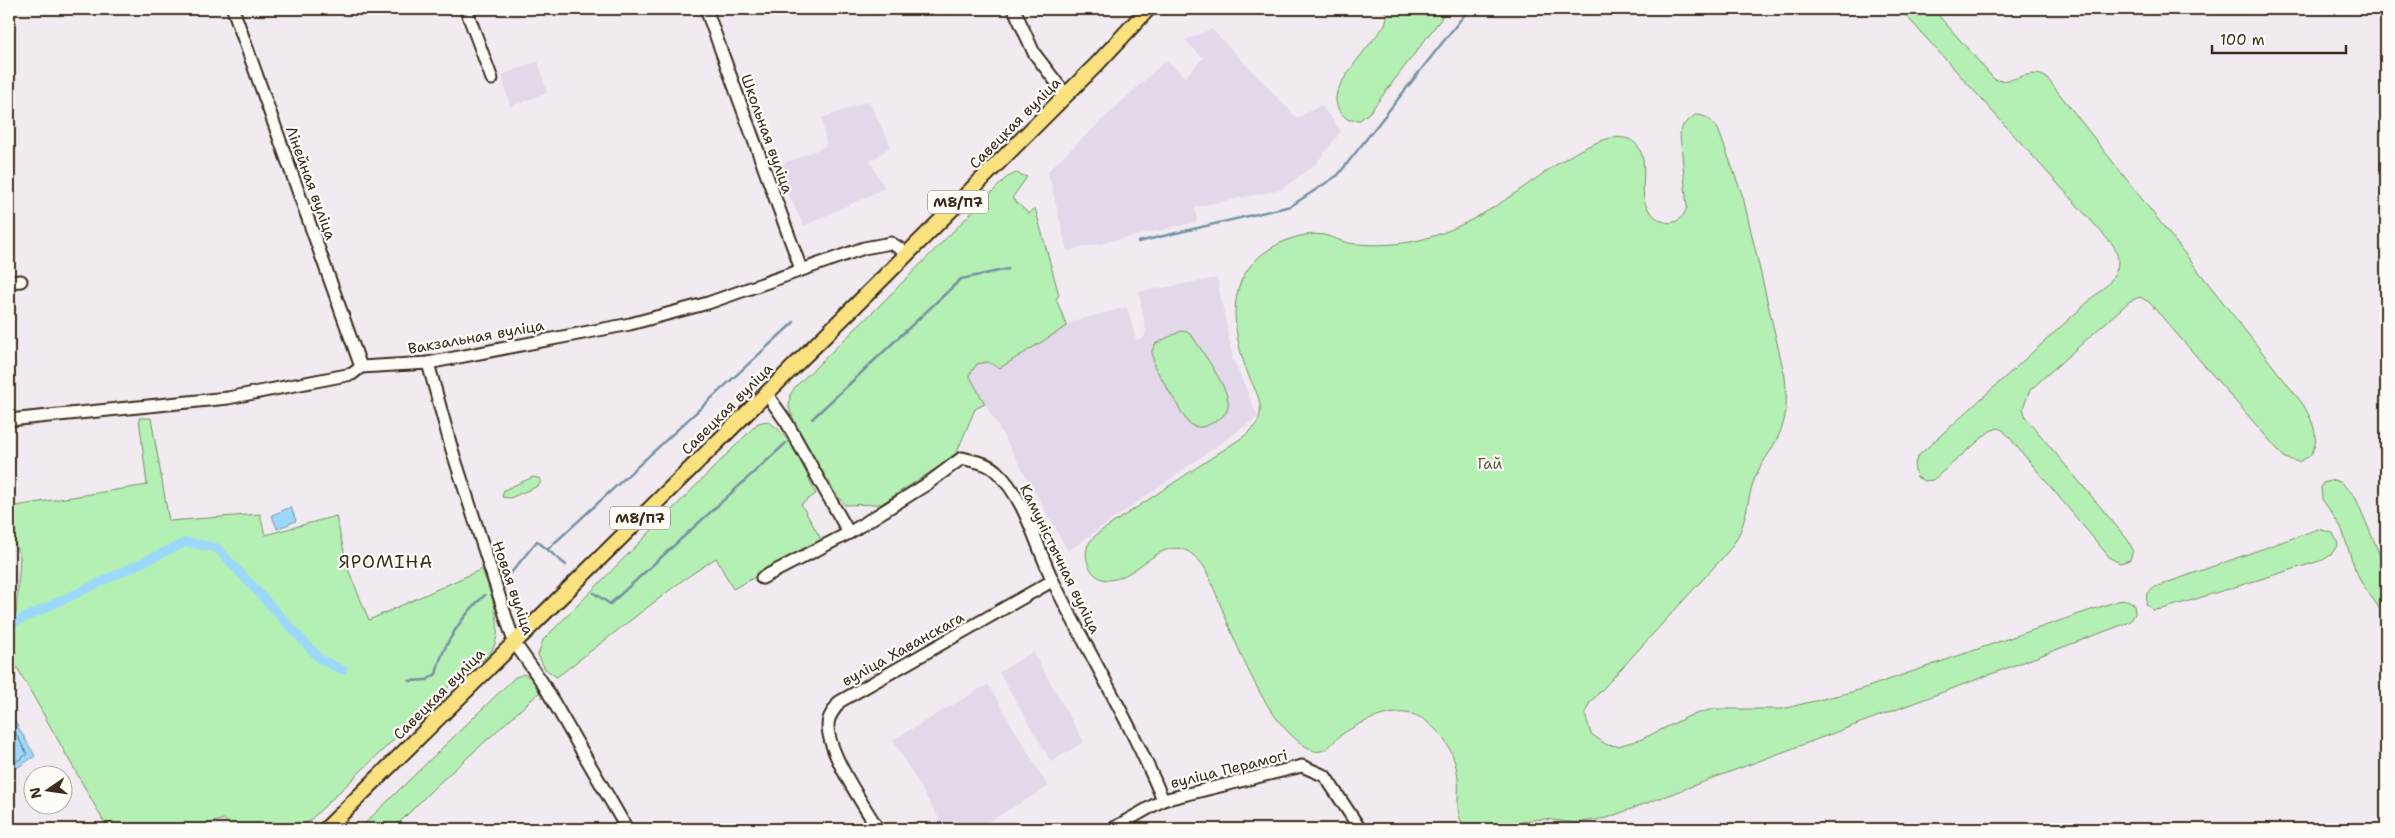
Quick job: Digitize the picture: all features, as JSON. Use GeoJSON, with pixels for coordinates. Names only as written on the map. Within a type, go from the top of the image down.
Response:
{"type":"FeatureCollection","features":[{"type":"Feature","properties":{"kind":"main road","name":"Савецкая вуліца"},"geometry":{"type":"LineString","coordinates":[[326,829],[908,253],[1066,95],[1148,9]]}},
{"type":"Feature","properties":{"kind":"street","name":"Лінейная вуліца"},"geometry":{"type":"LineString","coordinates":[[234,9],[361,367]]}},
{"type":"Feature","properties":{"kind":"street"},"geometry":{"type":"LineString","coordinates":[[466,9],[492,79]]}},
{"type":"Feature","properties":{"kind":"street","name":"Школьная вуліца"},"geometry":{"type":"LineString","coordinates":[[706,9],[801,269]]}},
{"type":"Feature","properties":{"kind":"street"},"geometry":{"type":"LineString","coordinates":[[1014,9],[1034,53],[1066,95]]}},
{"type":"Feature","properties":{"kind":"street","name":"Вакзальная вуліца"},"geometry":{"type":"LineString","coordinates":[[9,420],[228,398],[352,374],[361,367],[428,363],[638,322],[708,303],[864,248],[891,243],[908,253]]}},
{"type":"Feature","properties":{"kind":"street"},"geometry":{"type":"LineString","coordinates":[[9,282],[21,280]]}},
{"type":"Feature","properties":{"kind":"street","name":"Новая вуліца"},"geometry":{"type":"LineString","coordinates":[[428,363],[452,450],[514,642],[542,682],[627,829]]}},
{"type":"Feature","properties":{"kind":"street"},"geometry":{"type":"LineString","coordinates":[[766,393],[787,423],[849,533]]}},
{"type":"Feature","properties":{"kind":"street","name":"Камуністычная вуліца"},"geometry":{"type":"LineString","coordinates":[[762,578],[829,545],[927,484],[962,458],[983,462],[998,472],[1016,497],[1052,581],[1146,758],[1163,800]]}},
{"type":"Feature","properties":{"kind":"street","name":"вуліца Хаванскага"},"geometry":{"type":"LineString","coordinates":[[878,829],[840,765],[829,736],[829,720],[839,702],[1052,581]]}},
{"type":"Feature","properties":{"kind":"street","name":"вуліца Перамогі"},"geometry":{"type":"LineString","coordinates":[[1112,829],[1163,800],[1302,766],[1325,776],[1360,829]]}},
{"type":"Feature","properties":{"kind":"shaded area"},"geometry":{"type":"Polygon","coordinates":[[[1212,29],[1297,118],[1321,105],[1341,131],[1317,163],[1281,190],[1195,207],[1197,222],[1067,251],[1048,171],[1166,60],[1185,77],[1203,58],[1185,40],[1212,29]]]}},
{"type":"Feature","properties":{"kind":"shaded area"},"geometry":{"type":"Polygon","coordinates":[[[538,61],[547,93],[510,107],[502,75],[538,61]]]}},
{"type":"Feature","properties":{"kind":"shaded area"},"geometry":{"type":"Polygon","coordinates":[[[869,101],[891,146],[870,162],[885,188],[804,226],[775,167],[826,146],[822,118],[869,101]]]}},
{"type":"Feature","properties":{"kind":"shaded area"},"geometry":{"type":"Polygon","coordinates":[[[1217,278],[1233,359],[1258,417],[1068,551],[969,375],[977,364],[987,362],[1000,368],[1074,321],[1127,307],[1136,340],[1144,338],[1146,332],[1139,292],[1217,278]]]}},
{"type":"Feature","properties":{"kind":"shaded area"},"geometry":{"type":"Polygon","coordinates":[[[1033,652],[1084,742],[1051,762],[999,672],[1033,652]]]}},
{"type":"Feature","properties":{"kind":"shaded area"},"geometry":{"type":"Polygon","coordinates":[[[988,684],[1048,787],[976,829],[945,829],[893,740],[988,684]]]}},
{"type":"Feature","properties":{"kind":"green space"},"geometry":{"type":"Polygon","coordinates":[[[1384,9],[1445,9],[1441,19],[1370,112],[1360,120],[1349,120],[1343,116],[1338,107],[1336,97],[1338,90],[1349,71],[1385,25],[1387,18],[1384,9]]]}},
{"type":"Feature","properties":{"kind":"green space"},"geometry":{"type":"Polygon","coordinates":[[[1900,9],[1933,9],[1994,79],[2008,80],[2034,74],[2047,78],[2302,403],[2314,429],[2315,443],[2310,456],[2298,462],[2285,458],[2149,302],[2140,297],[2130,301],[2030,390],[2023,408],[2026,418],[2128,540],[2133,550],[2130,560],[2120,563],[2110,558],[2003,430],[1998,428],[1990,431],[1933,480],[1924,481],[1917,477],[1914,466],[1918,456],[2109,283],[2117,269],[2118,260],[2113,245],[1900,9]]]}},
{"type":"Feature","properties":{"kind":"green space","name":"Гай"},"geometry":{"type":"Polygon","coordinates":[[[1695,115],[1708,119],[1718,129],[1743,197],[1785,377],[1786,400],[1784,422],[1776,442],[1755,477],[1745,517],[1733,545],[1589,704],[1585,714],[1591,734],[1607,745],[1618,746],[1642,739],[1689,716],[1713,709],[1782,709],[1859,690],[2117,601],[2127,600],[2134,604],[2135,614],[2130,622],[1607,818],[1576,823],[1545,819],[1531,820],[1494,829],[1467,829],[1460,818],[1457,770],[1452,754],[1444,739],[1426,721],[1406,713],[1383,715],[1350,729],[1326,749],[1320,751],[1312,750],[1292,735],[1275,716],[1260,693],[1235,641],[1205,568],[1192,554],[1180,549],[1168,550],[1156,555],[1121,577],[1108,580],[1102,579],[1093,573],[1087,562],[1086,551],[1089,543],[1095,536],[1243,437],[1256,424],[1260,413],[1260,403],[1243,361],[1236,332],[1235,317],[1239,288],[1244,275],[1253,263],[1267,250],[1295,237],[1315,234],[1349,243],[1380,245],[1410,242],[1442,233],[1474,219],[1573,154],[1609,139],[1624,138],[1636,144],[1644,166],[1643,192],[1645,204],[1658,219],[1669,223],[1675,222],[1684,214],[1687,207],[1680,134],[1683,125],[1695,115]]]}},
{"type":"Feature","properties":{"kind":"green space"},"geometry":{"type":"Polygon","coordinates":[[[1016,173],[1027,177],[1012,198],[1029,214],[1035,208],[1059,295],[1056,299],[1067,326],[1000,368],[987,362],[977,364],[969,375],[985,404],[975,409],[957,452],[940,466],[881,504],[845,505],[829,485],[796,425],[789,408],[790,395],[795,387],[872,313],[1006,178],[1016,173]]]}},
{"type":"Feature","properties":{"kind":"green space"},"geometry":{"type":"Polygon","coordinates":[[[1181,331],[1187,332],[1192,336],[1215,371],[1228,400],[1228,407],[1224,415],[1203,427],[1197,427],[1188,423],[1154,366],[1152,351],[1155,344],[1181,331]]]}},
{"type":"Feature","properties":{"kind":"green space"},"geometry":{"type":"Polygon","coordinates":[[[139,418],[151,418],[169,521],[260,514],[265,535],[336,516],[348,569],[369,620],[482,569],[495,610],[497,624],[497,637],[492,649],[484,660],[469,667],[301,829],[233,829],[224,819],[193,829],[108,829],[9,653],[9,619],[16,614],[20,557],[9,529],[9,507],[147,485],[139,418]]]}},
{"type":"Feature","properties":{"kind":"green space"},"geometry":{"type":"Polygon","coordinates":[[[767,421],[784,435],[802,464],[816,494],[801,504],[822,541],[733,589],[716,558],[683,580],[557,677],[545,669],[538,655],[543,640],[758,423],[767,421]]]}},
{"type":"Feature","properties":{"kind":"green space"},"geometry":{"type":"Polygon","coordinates":[[[533,477],[541,479],[538,486],[510,498],[502,497],[504,490],[533,477]]]}},
{"type":"Feature","properties":{"kind":"green space"},"geometry":{"type":"Polygon","coordinates":[[[2334,480],[2340,482],[2355,496],[2386,570],[2386,618],[2361,582],[2341,527],[2322,499],[2321,488],[2323,483],[2334,480]]]}},
{"type":"Feature","properties":{"kind":"green space"},"geometry":{"type":"Polygon","coordinates":[[[2318,529],[2333,533],[2338,544],[2331,555],[2323,560],[2163,609],[2153,610],[2146,604],[2147,594],[2155,587],[2318,529]]]}},
{"type":"Feature","properties":{"kind":"green space"},"geometry":{"type":"Polygon","coordinates":[[[523,674],[532,678],[540,692],[436,786],[393,829],[359,829],[514,678],[523,674]]]}},
{"type":"Feature","properties":{"kind":"water"},"geometry":{"type":"Polygon","coordinates":[[[291,507],[296,521],[277,529],[272,515],[291,507]]]}},
{"type":"Feature","properties":{"kind":"water"},"geometry":{"type":"Polygon","coordinates":[[[11,715],[35,756],[9,773],[9,716],[11,715]]]}},
{"type":"Feature","properties":{"kind":"waterway"},"geometry":{"type":"LineString","coordinates":[[1138,242],[1291,206],[1338,175],[1469,9]]}},
{"type":"Feature","properties":{"kind":"waterway"},"geometry":{"type":"LineString","coordinates":[[812,419],[961,279],[1008,269]]}},
{"type":"Feature","properties":{"kind":"waterway"},"geometry":{"type":"LineString","coordinates":[[548,549],[794,322]]}},
{"type":"Feature","properties":{"kind":"waterway"},"geometry":{"type":"LineString","coordinates":[[594,593],[610,604],[786,443]]}},
{"type":"Feature","properties":{"kind":"waterway"},"geometry":{"type":"LineString","coordinates":[[511,573],[537,541],[566,565]]}},
{"type":"Feature","properties":{"kind":"waterway"},"geometry":{"type":"LineString","coordinates":[[9,625],[186,542],[217,548],[320,659],[343,670]]}},
{"type":"Feature","properties":{"kind":"waterway"},"geometry":{"type":"LineString","coordinates":[[409,681],[427,680],[436,674],[443,653],[454,631],[469,611],[485,595]]}},
{"type":"Feature","properties":{"kind":"district","name":"ЯРОМІНА"},"geometry":{"type":"Point","coordinates":[386,562]}}]}
